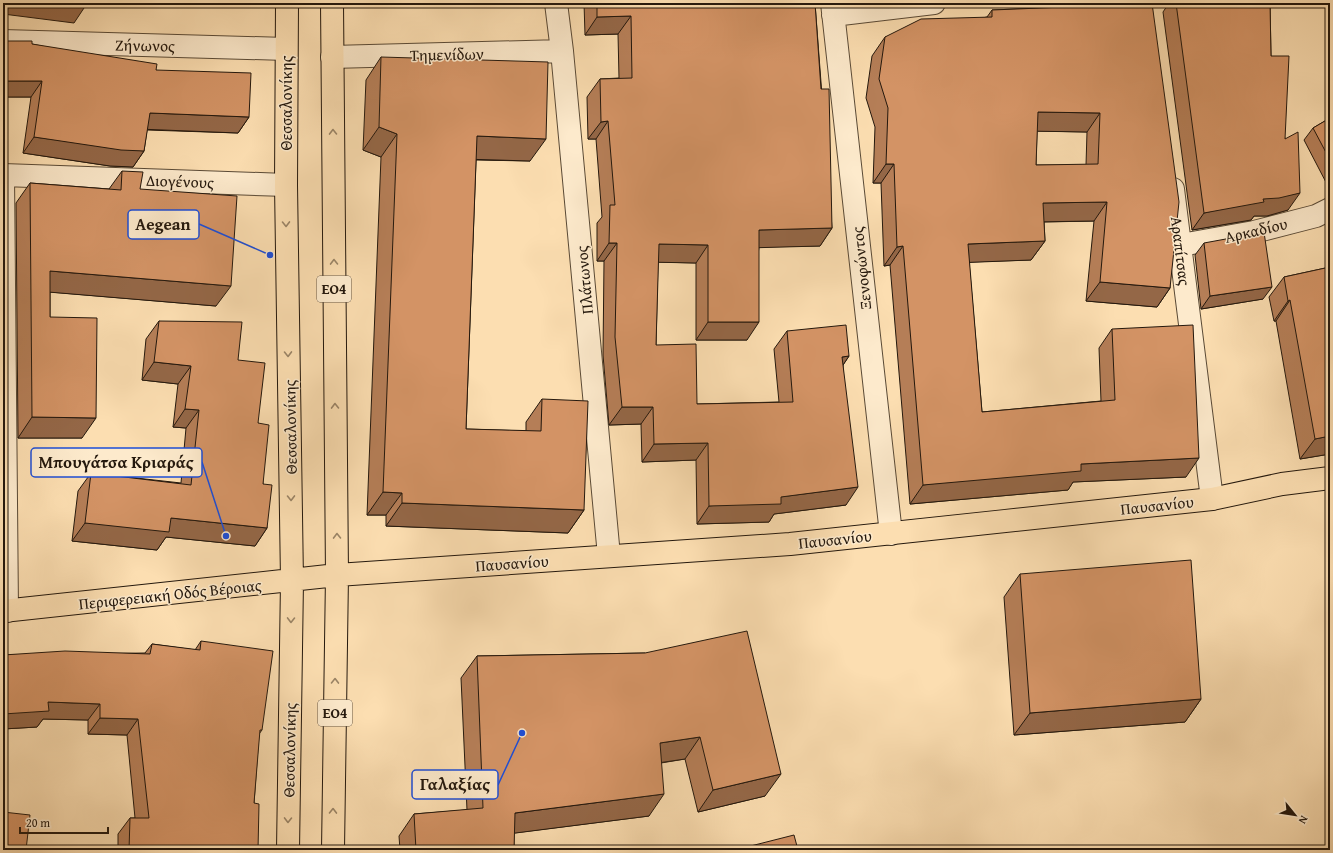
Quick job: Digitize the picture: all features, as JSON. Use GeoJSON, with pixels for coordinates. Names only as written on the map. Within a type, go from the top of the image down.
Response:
{"type":"FeatureCollection","features":[{"type":"Feature","properties":{"kind":"main road","name":"Θεσσαλονίκης"},"geometry":{"type":"LineString","coordinates":[[287,3],[286,185],[292,581],[288,850]]}},
{"type":"Feature","properties":{"kind":"main road","name":"ΕΟ4"},"geometry":{"type":"LineString","coordinates":[[332,3],[337,575],[333,850]]}},
{"type":"Feature","properties":{"kind":"main road","name":"Παυσανίου"},"geometry":{"type":"LineString","coordinates":[[337,575],[790,544],[1212,499],[1282,484],[1330,478]]}},
{"type":"Feature","properties":{"kind":"main road","name":"Περιφερειακή Οδός Βέροιας"},"geometry":{"type":"LineString","coordinates":[[5,611],[337,575]]}},
{"type":"Feature","properties":{"kind":"street","name":"Πλάτωνος"},"geometry":{"type":"LineString","coordinates":[[556,3],[562,51],[609,556]]}},
{"type":"Feature","properties":{"kind":"street"},"geometry":{"type":"LineString","coordinates":[[832,9],[934,3]]}},
{"type":"Feature","properties":{"kind":"street","name":"Ξενοφώντος"},"geometry":{"type":"LineString","coordinates":[[832,9],[891,534]]}},
{"type":"Feature","properties":{"kind":"street","name":"Ζήνωνος"},"geometry":{"type":"LineString","coordinates":[[3,41],[286,48]]}},
{"type":"Feature","properties":{"kind":"street","name":"Τημενίδων"},"geometry":{"type":"LineString","coordinates":[[332,57],[562,51]]}},
{"type":"Feature","properties":{"kind":"street","name":"Αραπίτσας"},"geometry":{"type":"LineString","coordinates":[[1170,167],[1212,499]]}},
{"type":"Feature","properties":{"kind":"street"},"geometry":{"type":"LineString","coordinates":[[3,175],[5,611]]}},
{"type":"Feature","properties":{"kind":"street","name":"Διογένους"},"geometry":{"type":"LineString","coordinates":[[3,175],[286,185]]}},
{"type":"Feature","properties":{"kind":"street","name":"Αρκαδίου"},"geometry":{"type":"LineString","coordinates":[[1181,245],[1254,232],[1316,216],[1330,209]]}},
{"type":"Feature","properties":{"kind":"building"},"geometry":{"type":"Polygon","coordinates":[[[68,3],[87,3],[86,5],[68,3]]]}},
{"type":"Feature","properties":{"kind":"building"},"geometry":{"type":"Polygon","coordinates":[[[597,3],[660,3],[660,6],[815,3],[821,89],[829,89],[832,228],[759,230],[759,322],[708,322],[708,245],[659,244],[656,345],[696,344],[697,404],[793,402],[787,331],[846,325],[849,356],[842,357],[858,487],[781,497],[781,504],[709,506],[708,443],[654,444],[653,407],[622,407],[615,337],[617,243],[609,243],[610,205],[615,205],[608,121],[601,122],[600,79],[632,78],[631,16],[597,17],[597,3]]]}},
{"type":"Feature","properties":{"kind":"building"},"geometry":{"type":"Polygon","coordinates":[[[1152,3],[1179,202],[1170,288],[1100,282],[1107,202],[1043,203],[1045,241],[968,244],[982,412],[1115,400],[1112,329],[1193,325],[1199,458],[1081,464],[1081,471],[923,485],[903,246],[897,247],[894,164],[886,164],[888,108],[879,79],[885,37],[921,19],[992,17],[992,10],[1152,3]],[[1038,112],[1036,165],[1098,164],[1100,113],[1038,112]]]}},
{"type":"Feature","properties":{"kind":"building"},"geometry":{"type":"Polygon","coordinates":[[[1176,3],[1270,3],[1271,56],[1289,56],[1285,139],[1298,132],[1300,193],[1279,198],[1263,199],[1264,202],[1204,213],[1176,3]]]}},
{"type":"Feature","properties":{"kind":"building"},"geometry":{"type":"Polygon","coordinates":[[[3,41],[32,41],[32,44],[157,64],[156,70],[251,73],[249,117],[150,113],[144,151],[121,150],[34,137],[42,81],[3,81],[3,41]]]}},
{"type":"Feature","properties":{"kind":"building"},"geometry":{"type":"Polygon","coordinates":[[[381,57],[548,62],[546,139],[477,136],[466,429],[541,431],[542,399],[588,401],[584,510],[402,503],[402,493],[383,492],[397,134],[379,127],[381,57]]]}},
{"type":"Feature","properties":{"kind":"building"},"geometry":{"type":"Polygon","coordinates":[[[1330,118],[1330,160],[1313,128],[1330,118]]]}},
{"type":"Feature","properties":{"kind":"building"},"geometry":{"type":"Polygon","coordinates":[[[122,171],[143,172],[140,189],[237,196],[231,286],[50,271],[50,317],[97,318],[96,418],[32,417],[30,183],[121,190],[122,171]]]}},
{"type":"Feature","properties":{"kind":"building"},"geometry":{"type":"Polygon","coordinates":[[[1264,232],[1272,287],[1210,296],[1204,243],[1264,232]]]}},
{"type":"Feature","properties":{"kind":"building"},"geometry":{"type":"Polygon","coordinates":[[[1330,267],[1330,436],[1315,439],[1290,300],[1288,301],[1284,277],[1330,267]]]}},
{"type":"Feature","properties":{"kind":"building"},"geometry":{"type":"Polygon","coordinates":[[[159,321],[242,322],[238,360],[265,363],[258,423],[269,425],[263,484],[272,485],[267,528],[171,518],[169,532],[85,523],[91,473],[191,485],[199,410],[185,409],[191,366],[154,362],[159,321]]]}},
{"type":"Feature","properties":{"kind":"building"},"geometry":{"type":"Polygon","coordinates":[[[1191,560],[1201,699],[1030,713],[1020,574],[1191,560]]]}},
{"type":"Feature","properties":{"kind":"building"},"geometry":{"type":"Polygon","coordinates":[[[747,631],[781,774],[713,790],[700,737],[660,743],[664,794],[515,813],[514,850],[416,850],[414,814],[483,808],[477,656],[645,653],[747,631]]]}},
{"type":"Feature","properties":{"kind":"building"},"geometry":{"type":"Polygon","coordinates":[[[201,641],[273,651],[262,730],[260,730],[254,803],[259,804],[258,850],[129,850],[130,818],[149,818],[138,719],[100,718],[100,704],[48,702],[49,711],[3,714],[3,655],[65,651],[150,654],[152,644],[200,650],[201,641]]]}},
{"type":"Feature","properties":{"kind":"building"},"geometry":{"type":"Polygon","coordinates":[[[3,812],[30,815],[26,850],[3,850],[3,812]]]}},
{"type":"Feature","properties":{"kind":"building"},"geometry":{"type":"Polygon","coordinates":[[[794,835],[798,850],[735,850],[794,835]]]}},
{"type":"Feature","properties":{"kind":"place","name":"Aegean"},"geometry":{"type":"Point","coordinates":[270,255]}},
{"type":"Feature","properties":{"kind":"place","name":"Μπουγάτσα Κριαράς"},"geometry":{"type":"Point","coordinates":[226,536]}},
{"type":"Feature","properties":{"kind":"place","name":"Γαλαξίας"},"geometry":{"type":"Point","coordinates":[522,733]}}]}
